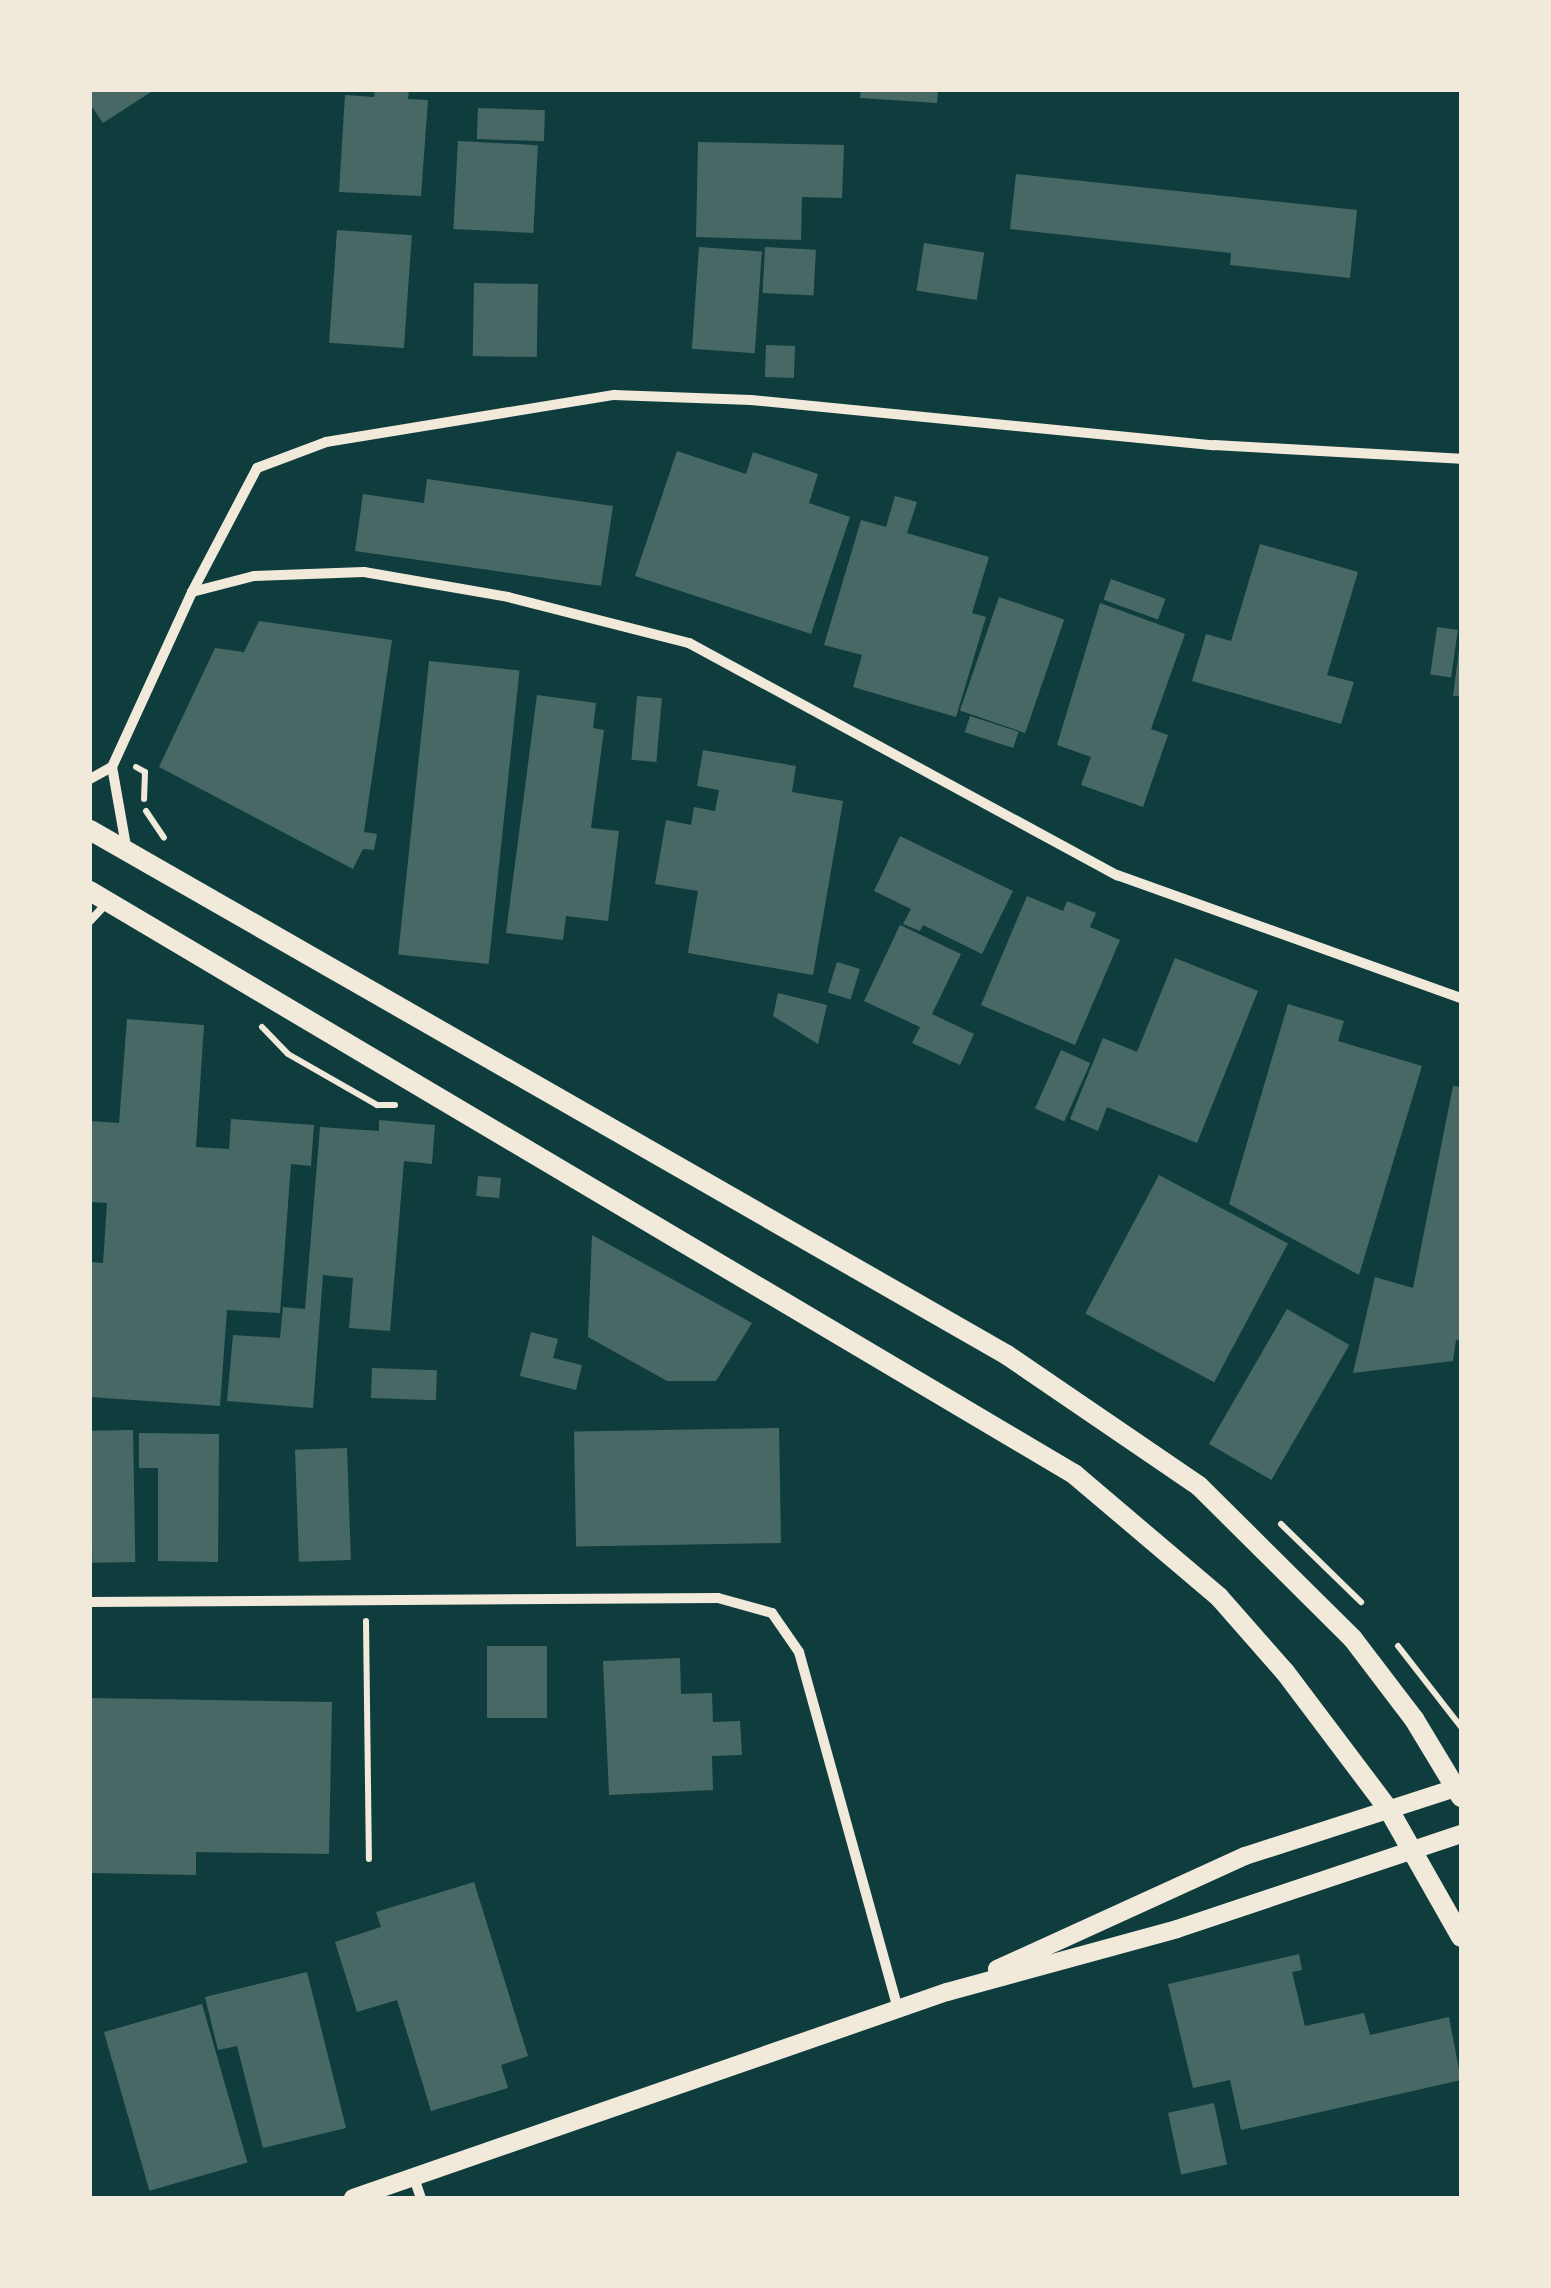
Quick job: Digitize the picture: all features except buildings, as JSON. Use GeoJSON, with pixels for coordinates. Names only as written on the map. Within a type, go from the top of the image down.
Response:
{"type":"FeatureCollection","features":[{"type":"Feature","properties":{"kind":"main road"},"geometry":{"type":"LineString","coordinates":[[90,830],[1007,1355],[1198,1486],[1353,1638],[1459,1790]]}},
{"type":"Feature","properties":{"kind":"main road"},"geometry":{"type":"LineString","coordinates":[[99,897],[1074,1474],[1219,1596],[1342,1742],[1416,1850],[1461,1937]]}},
{"type":"Feature","properties":{"kind":"street"},"geometry":{"type":"LineString","coordinates":[[127,850],[112,767],[192,592],[257,468],[326,442],[614,395],[751,400],[1214,445],[1461,459]]}},
{"type":"Feature","properties":{"kind":"street"},"geometry":{"type":"LineString","coordinates":[[192,592],[254,576],[364,572],[508,597],[690,643],[1117,875],[1461,998]]}},
{"type":"Feature","properties":{"kind":"street"},"geometry":{"type":"LineString","coordinates":[[90,779],[112,767]]}},
{"type":"Feature","properties":{"kind":"street"},"geometry":{"type":"LineString","coordinates":[[90,1602],[718,1598],[772,1614],[799,1652],[898,2008]]}},
{"type":"Feature","properties":{"kind":"street"},"geometry":{"type":"LineString","coordinates":[[947,1992],[1245,1856],[1459,1790]]}},
{"type":"Feature","properties":{"kind":"street"},"geometry":{"type":"LineString","coordinates":[[353,2198],[898,2008],[1177,1928],[1461,1834]]}},
{"type":"Feature","properties":{"kind":"street"},"geometry":{"type":"LineString","coordinates":[[414,2178],[421,2198]]}},
{"type":"Feature","properties":{"kind":"lane"},"geometry":{"type":"LineString","coordinates":[[90,921],[99,897]]}},
{"type":"Feature","properties":{"kind":"path"},"geometry":{"type":"LineString","coordinates":[[366,1601],[369,1860]]}}]}
